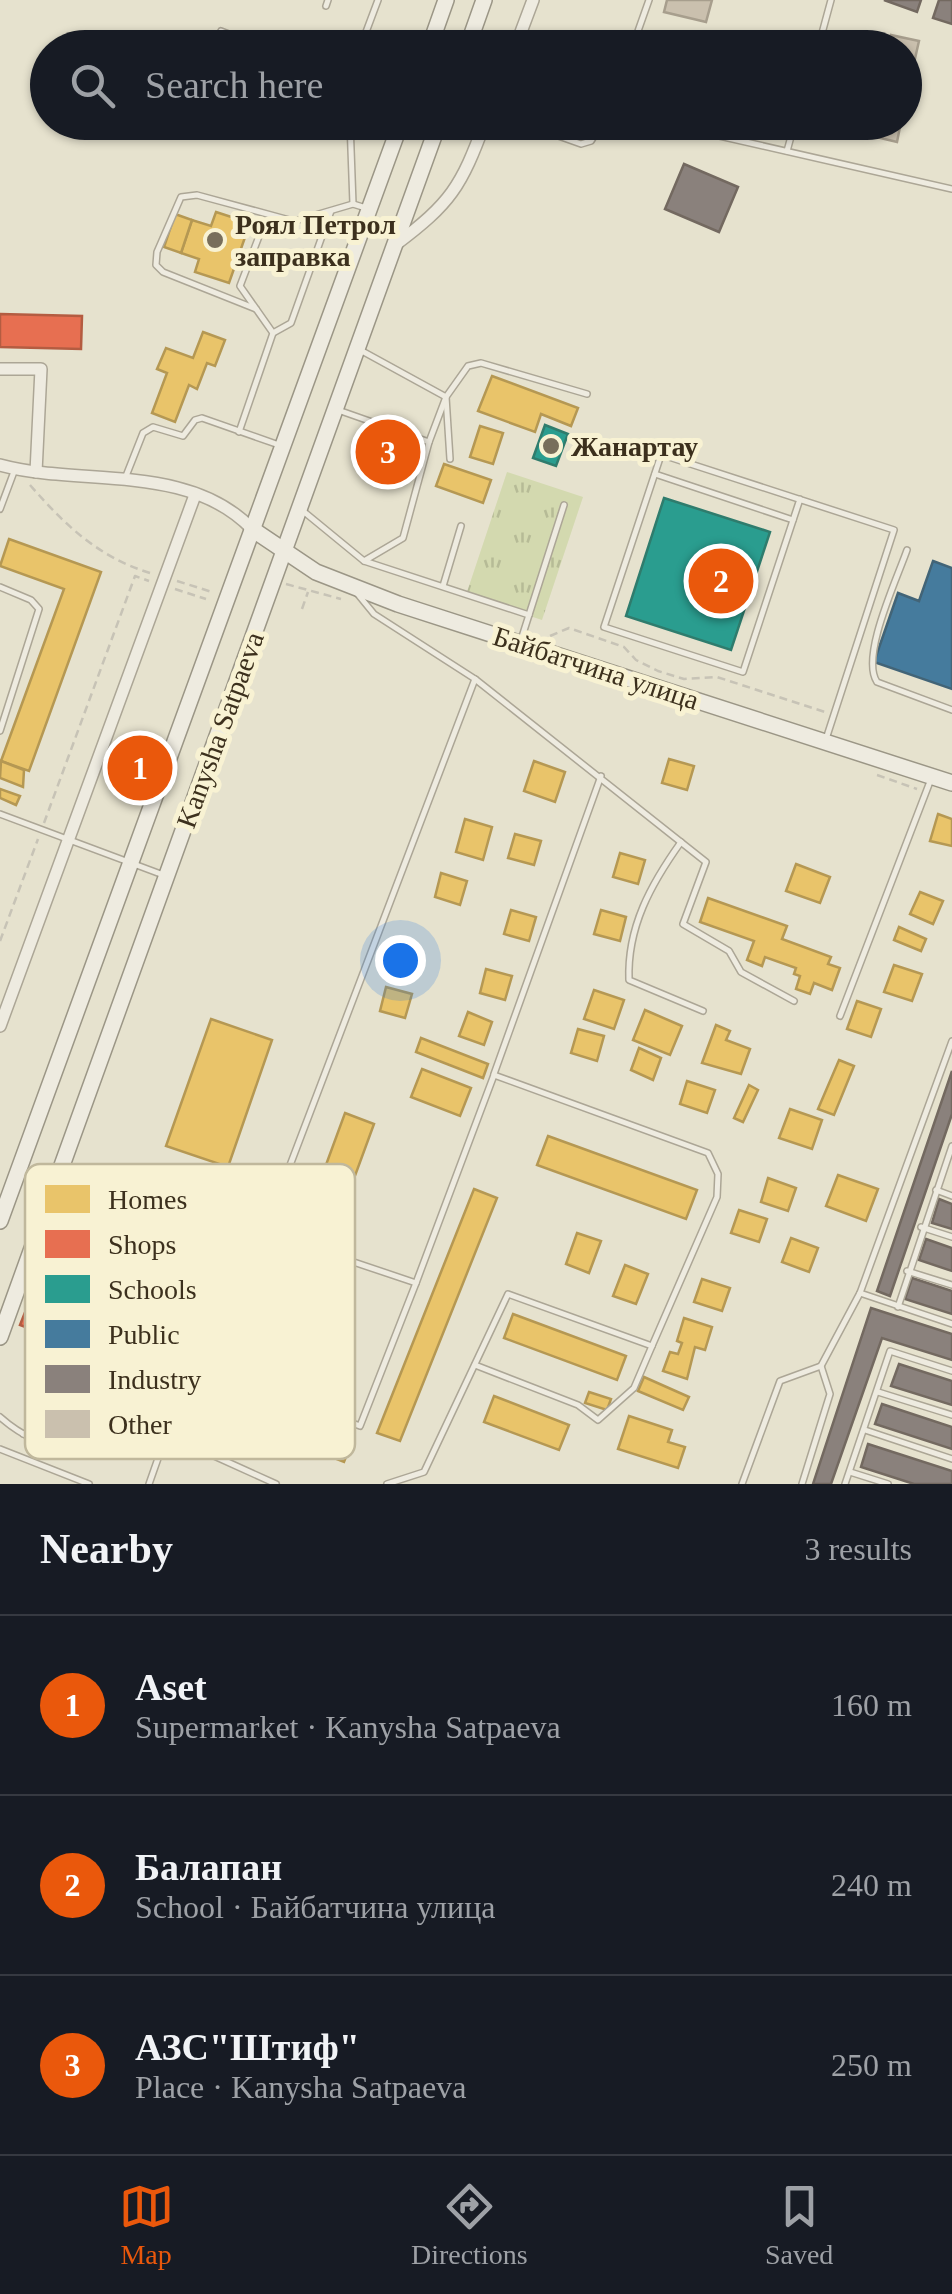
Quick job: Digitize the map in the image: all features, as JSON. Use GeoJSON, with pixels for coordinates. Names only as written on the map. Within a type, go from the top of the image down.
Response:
{"type":"FeatureCollection","features":[{"type":"Feature","properties":{"kind":"main road"},"geometry":{"type":"LineString","coordinates":[[435,30],[446,0]]}},
{"type":"Feature","properties":{"kind":"main road"},"geometry":{"type":"LineString","coordinates":[[473,30],[484,0]]}},
{"type":"Feature","properties":{"kind":"main road","name":"Kanysha Satpaeva"},"geometry":{"type":"LineString","coordinates":[[0,1220],[282,446],[361,206],[392,140]]}},
{"type":"Feature","properties":{"kind":"main road","name":"Kanysha Satpaeva"},"geometry":{"type":"LineString","coordinates":[[65,1164],[433,140]]}},
{"type":"Feature","properties":{"kind":"main road","name":"Байбатчина улица"},"geometry":{"type":"LineString","coordinates":[[252,529],[316,572],[351,586],[825,742],[932,776],[951,778]]}},
{"type":"Feature","properties":{"kind":"main road","name":"Kanysha Satpaeva"},"geometry":{"type":"LineString","coordinates":[[0,1337],[25,1270]]}},
{"type":"Feature","properties":{"kind":"street"},"geometry":{"type":"LineString","coordinates":[[522,30],[534,0]]}},
{"type":"Feature","properties":{"kind":"street"},"geometry":{"type":"LineString","coordinates":[[395,245],[440,212],[464,178],[478,140]]}},
{"type":"Feature","properties":{"kind":"street"},"geometry":{"type":"LineString","coordinates":[[0,368],[41,370],[36,472]]}},
{"type":"Feature","properties":{"kind":"street"},"geometry":{"type":"LineString","coordinates":[[0,465],[15,470],[125,479],[195,495],[236,513],[252,529]]}},
{"type":"Feature","properties":{"kind":"street"},"geometry":{"type":"LineString","coordinates":[[0,1026],[195,495]]}},
{"type":"Feature","properties":{"kind":"lane"},"geometry":{"type":"LineString","coordinates":[[367,30],[378,0]]}},
{"type":"Feature","properties":{"kind":"lane"},"geometry":{"type":"LineString","coordinates":[[638,30],[649,0]]}},
{"type":"Feature","properties":{"kind":"lane"},"geometry":{"type":"LineString","coordinates":[[822,0],[831,2],[823,30]]}},
{"type":"Feature","properties":{"kind":"lane"},"geometry":{"type":"LineString","coordinates":[[273,333],[240,286],[261,231],[361,206],[352,140]]}},
{"type":"Feature","properties":{"kind":"lane"},"geometry":{"type":"LineString","coordinates":[[570,140],[581,144],[593,140]]}},
{"type":"Feature","properties":{"kind":"lane"},"geometry":{"type":"LineString","coordinates":[[735,140],[952,189]]}},
{"type":"Feature","properties":{"kind":"lane"},"geometry":{"type":"LineString","coordinates":[[787,152],[791,140]]}},
{"type":"Feature","properties":{"kind":"lane"},"geometry":{"type":"LineString","coordinates":[[256,310],[163,272],[156,264],[174,205],[180,198],[197,195],[296,222]]}},
{"type":"Feature","properties":{"kind":"lane"},"geometry":{"type":"LineString","coordinates":[[239,432],[273,333],[291,323],[331,211]]}},
{"type":"Feature","properties":{"kind":"lane"},"geometry":{"type":"LineString","coordinates":[[359,350],[446,397]]}},
{"type":"Feature","properties":{"kind":"lane"},"geometry":{"type":"LineString","coordinates":[[364,560],[404,538],[446,397],[468,366],[481,363],[587,394]]}},
{"type":"Feature","properties":{"kind":"lane"},"geometry":{"type":"LineString","coordinates":[[446,397],[450,459]]}},
{"type":"Feature","properties":{"kind":"lane"},"geometry":{"type":"LineString","coordinates":[[336,409],[430,442]]}},
{"type":"Feature","properties":{"kind":"lane"},"geometry":{"type":"LineString","coordinates":[[125,479],[143,433],[153,427],[182,436],[195,420],[202,418],[282,446]]}},
{"type":"Feature","properties":{"kind":"lane"},"geometry":{"type":"LineString","coordinates":[[800,499],[743,672],[604,627],[660,458],[666,456],[800,499],[894,530],[825,742]]}},
{"type":"Feature","properties":{"kind":"lane"},"geometry":{"type":"LineString","coordinates":[[0,508],[15,470]]}},
{"type":"Feature","properties":{"kind":"lane"},"geometry":{"type":"LineString","coordinates":[[655,474],[793,520]]}},
{"type":"Feature","properties":{"kind":"lane"},"geometry":{"type":"LineString","coordinates":[[520,643],[564,505]]}},
{"type":"Feature","properties":{"kind":"lane"},"geometry":{"type":"LineString","coordinates":[[301,509],[364,560],[529,615]]}},
{"type":"Feature","properties":{"kind":"lane"},"geometry":{"type":"LineString","coordinates":[[443,586],[461,526]]}},
{"type":"Feature","properties":{"kind":"lane"},"geometry":{"type":"LineString","coordinates":[[907,550],[873,648],[872,675],[877,682],[952,710]]}},
{"type":"Feature","properties":{"kind":"lane"},"geometry":{"type":"LineString","coordinates":[[351,586],[374,614],[476,679],[706,862],[683,924],[729,951],[741,972],[794,1001]]}},
{"type":"Feature","properties":{"kind":"lane"},"geometry":{"type":"LineString","coordinates":[[0,587],[31,600],[39,609],[0,731]]}},
{"type":"Feature","properties":{"kind":"lane"},"geometry":{"type":"LineString","coordinates":[[291,1164],[476,679]]}},
{"type":"Feature","properties":{"kind":"lane"},"geometry":{"type":"LineString","coordinates":[[355,1424],[360,1426],[416,1283],[601,776]]}},
{"type":"Feature","properties":{"kind":"lane"},"geometry":{"type":"LineString","coordinates":[[840,1016],[932,776]]}},
{"type":"Feature","properties":{"kind":"lane"},"geometry":{"type":"LineString","coordinates":[[0,814],[167,876]]}},
{"type":"Feature","properties":{"kind":"lane"},"geometry":{"type":"LineString","coordinates":[[681,842],[640,913],[628,954],[629,980],[703,1011]]}},
{"type":"Feature","properties":{"kind":"lane"},"geometry":{"type":"LineString","coordinates":[[742,1484],[780,1381],[821,1366],[860,1293],[952,1041]]}},
{"type":"Feature","properties":{"kind":"lane"},"geometry":{"type":"LineString","coordinates":[[475,1365],[578,1405],[598,1420],[634,1388],[717,1197],[718,1174],[708,1153],[494,1075]]}},
{"type":"Feature","properties":{"kind":"lane"},"geometry":{"type":"LineString","coordinates":[[898,1307],[951,1150]]}},
{"type":"Feature","properties":{"kind":"lane"},"geometry":{"type":"LineString","coordinates":[[936,1190],[952,1196]]}},
{"type":"Feature","properties":{"kind":"lane"},"geometry":{"type":"LineString","coordinates":[[922,1227],[952,1237]]}},
{"type":"Feature","properties":{"kind":"lane"},"geometry":{"type":"LineString","coordinates":[[355,1262],[416,1283]]}},
{"type":"Feature","properties":{"kind":"lane"},"geometry":{"type":"LineString","coordinates":[[907,1271],[952,1285]]}},
{"type":"Feature","properties":{"kind":"lane"},"geometry":{"type":"LineString","coordinates":[[860,1293],[952,1324]]}},
{"type":"Feature","properties":{"kind":"lane"},"geometry":{"type":"LineString","coordinates":[[387,1484],[424,1472],[508,1294],[652,1346]]}},
{"type":"Feature","properties":{"kind":"lane"},"geometry":{"type":"LineString","coordinates":[[846,1484],[890,1351],[952,1371]]}},
{"type":"Feature","properties":{"kind":"lane"},"geometry":{"type":"LineString","coordinates":[[802,1484],[830,1394],[821,1366]]}},
{"type":"Feature","properties":{"kind":"lane"},"geometry":{"type":"LineString","coordinates":[[878,1392],[952,1415]]}},
{"type":"Feature","properties":{"kind":"lane"},"geometry":{"type":"LineString","coordinates":[[0,1416],[23,1434]]}},
{"type":"Feature","properties":{"kind":"lane"},"geometry":{"type":"LineString","coordinates":[[865,1430],[952,1459]]}},
{"type":"Feature","properties":{"kind":"lane"},"geometry":{"type":"LineString","coordinates":[[0,1449],[25,1459]]}},
{"type":"Feature","properties":{"kind":"lane"},"geometry":{"type":"LineString","coordinates":[[25,1459],[89,1484]]}},
{"type":"Feature","properties":{"kind":"lane"},"geometry":{"type":"LineString","coordinates":[[149,1484],[161,1459]]}},
{"type":"Feature","properties":{"kind":"lane"},"geometry":{"type":"LineString","coordinates":[[223,1459],[276,1484]]}},
{"type":"Feature","properties":{"kind":"lane"},"geometry":{"type":"LineString","coordinates":[[850,1472],[888,1484]]}},
{"type":"Feature","properties":{"kind":"path"},"geometry":{"type":"LineString","coordinates":[[15,470],[73,534],[126,565],[206,599]]}},
{"type":"Feature","properties":{"kind":"path"},"geometry":{"type":"LineString","coordinates":[[0,941],[135,576],[227,597]]}},
{"type":"Feature","properties":{"kind":"path"},"geometry":{"type":"LineString","coordinates":[[302,609],[309,591]]}},
{"type":"Feature","properties":{"kind":"green space"},"geometry":{"type":"Polygon","coordinates":[[[507,472],[583,497],[542,620],[466,595],[507,472]]]}},
{"type":"Feature","properties":{"kind":"building: Homes","name":"Роял Петрол заправка"},"geometry":{"type":"Polygon","coordinates":[[[216,212],[250,223],[229,283],[195,272],[199,259],[181,253],[192,220],[211,226],[216,212]]]}},
{"type":"Feature","properties":{"kind":"building: Homes"},"geometry":{"type":"Polygon","coordinates":[[[175,214],[192,220],[181,253],[164,247],[175,214]]]}},
{"type":"Feature","properties":{"kind":"building: Homes"},"geometry":{"type":"Polygon","coordinates":[[[203,332],[225,340],[215,366],[207,363],[197,389],[189,385],[175,422],[152,413],[167,373],[157,369],[166,348],[193,358],[203,332]]]}},
{"type":"Feature","properties":{"kind":"building: Homes"},"geometry":{"type":"Polygon","coordinates":[[[492,376],[578,408],[571,426],[541,414],[535,432],[478,411],[492,376]]]}},
{"type":"Feature","properties":{"kind":"building: Homes"},"geometry":{"type":"Polygon","coordinates":[[[480,426],[503,433],[493,464],[470,457],[480,426]]]}},
{"type":"Feature","properties":{"kind":"building: Homes"},"geometry":{"type":"Polygon","coordinates":[[[444,464],[491,480],[483,503],[436,486],[444,464]]]}},
{"type":"Feature","properties":{"kind":"building: Homes"},"geometry":{"type":"Polygon","coordinates":[[[9,539],[101,572],[29,771],[1,761],[64,589],[0,566],[9,539]]]}},
{"type":"Feature","properties":{"kind":"building: Homes"},"geometry":{"type":"Polygon","coordinates":[[[669,759],[694,766],[687,790],[662,783],[669,759]]]}},
{"type":"Feature","properties":{"kind":"building: Homes"},"geometry":{"type":"Polygon","coordinates":[[[1,761],[24,770],[23,787],[0,778],[1,761]]]}},
{"type":"Feature","properties":{"kind":"building: Homes"},"geometry":{"type":"Polygon","coordinates":[[[534,761],[565,772],[555,802],[524,791],[534,761]]]}},
{"type":"Feature","properties":{"kind":"building: Homes"},"geometry":{"type":"Polygon","coordinates":[[[0,789],[20,796],[16,805],[0,798],[0,789]]]}},
{"type":"Feature","properties":{"kind":"building: Homes"},"geometry":{"type":"Polygon","coordinates":[[[938,814],[952,819],[952,846],[930,841],[938,814]]]}},
{"type":"Feature","properties":{"kind":"building: Homes"},"geometry":{"type":"Polygon","coordinates":[[[465,819],[492,827],[483,860],[456,852],[465,819]]]}},
{"type":"Feature","properties":{"kind":"building: Homes"},"geometry":{"type":"Polygon","coordinates":[[[515,834],[541,841],[534,865],[508,858],[515,834]]]}},
{"type":"Feature","properties":{"kind":"building: Homes"},"geometry":{"type":"Polygon","coordinates":[[[620,853],[645,860],[638,884],[613,877],[620,853]]]}},
{"type":"Feature","properties":{"kind":"building: Homes"},"geometry":{"type":"Polygon","coordinates":[[[796,864],[830,877],[820,903],[786,891],[796,864]]]}},
{"type":"Feature","properties":{"kind":"building: Homes"},"geometry":{"type":"Polygon","coordinates":[[[441,873],[467,881],[460,905],[435,897],[441,873]]]}},
{"type":"Feature","properties":{"kind":"building: Homes"},"geometry":{"type":"Polygon","coordinates":[[[920,892],[943,901],[933,924],[910,914],[920,892]]]}},
{"type":"Feature","properties":{"kind":"building: Homes"},"geometry":{"type":"Polygon","coordinates":[[[708,898],[787,926],[782,939],[831,957],[828,964],[840,968],[832,990],[814,983],[810,994],[796,989],[800,976],[794,974],[796,968],[765,957],[762,966],[747,960],[754,941],[700,922],[708,898]]]}},
{"type":"Feature","properties":{"kind":"building: Homes"},"geometry":{"type":"Polygon","coordinates":[[[511,910],[536,917],[529,941],[504,934],[511,910]]]}},
{"type":"Feature","properties":{"kind":"building: Homes"},"geometry":{"type":"Polygon","coordinates":[[[601,910],[626,917],[620,941],[594,934],[601,910]]]}},
{"type":"Feature","properties":{"kind":"building: Homes"},"geometry":{"type":"Polygon","coordinates":[[[899,927],[926,939],[921,951],[894,940],[899,927]]]}},
{"type":"Feature","properties":{"kind":"building: Homes"},"geometry":{"type":"Polygon","coordinates":[[[894,965],[922,974],[912,1001],[884,992],[894,965]]]}},
{"type":"Feature","properties":{"kind":"building: Homes"},"geometry":{"type":"Polygon","coordinates":[[[486,969],[512,976],[505,1000],[480,993],[486,969]]]}},
{"type":"Feature","properties":{"kind":"building: Homes"},"geometry":{"type":"Polygon","coordinates":[[[386,987],[412,994],[405,1018],[380,1011],[386,987]]]}},
{"type":"Feature","properties":{"kind":"building: Homes"},"geometry":{"type":"Polygon","coordinates":[[[594,990],[624,1000],[614,1029],[584,1019],[594,990]]]}},
{"type":"Feature","properties":{"kind":"building: Homes"},"geometry":{"type":"Polygon","coordinates":[[[857,1001],[881,1009],[871,1037],[847,1029],[857,1001]]]}},
{"type":"Feature","properties":{"kind":"building: Homes"},"geometry":{"type":"Polygon","coordinates":[[[645,1010],[682,1026],[670,1055],[633,1040],[645,1010]]]}},
{"type":"Feature","properties":{"kind":"building: Homes"},"geometry":{"type":"Polygon","coordinates":[[[468,1012],[492,1022],[484,1045],[459,1036],[468,1012]]]}},
{"type":"Feature","properties":{"kind":"building: Homes"},"geometry":{"type":"Polygon","coordinates":[[[211,1019],[272,1040],[229,1164],[166,1146],[211,1019]]]}},
{"type":"Feature","properties":{"kind":"building: Homes"},"geometry":{"type":"Polygon","coordinates":[[[716,1025],[730,1031],[726,1040],[750,1049],[741,1074],[702,1063],[716,1025]]]}},
{"type":"Feature","properties":{"kind":"building: Homes"},"geometry":{"type":"Polygon","coordinates":[[[578,1029],[604,1036],[597,1061],[571,1053],[578,1029]]]}},
{"type":"Feature","properties":{"kind":"building: Homes"},"geometry":{"type":"Polygon","coordinates":[[[421,1038],[488,1064],[483,1078],[416,1052],[421,1038]]]}},
{"type":"Feature","properties":{"kind":"building: Homes"},"geometry":{"type":"Polygon","coordinates":[[[639,1048],[661,1058],[653,1080],[631,1070],[639,1048]]]}},
{"type":"Feature","properties":{"kind":"building: Homes"},"geometry":{"type":"Polygon","coordinates":[[[839,1060],[854,1066],[834,1115],[818,1109],[839,1060]]]}},
{"type":"Feature","properties":{"kind":"building: Homes"},"geometry":{"type":"Polygon","coordinates":[[[422,1069],[471,1088],[460,1116],[411,1097],[422,1069]]]}},
{"type":"Feature","properties":{"kind":"building: Homes"},"geometry":{"type":"Polygon","coordinates":[[[687,1081],[715,1090],[707,1113],[680,1104],[687,1081]]]}},
{"type":"Feature","properties":{"kind":"building: Homes"},"geometry":{"type":"Polygon","coordinates":[[[749,1085],[758,1090],[743,1122],[734,1118],[749,1085]]]}},
{"type":"Feature","properties":{"kind":"building: Homes"},"geometry":{"type":"Polygon","coordinates":[[[790,1109],[822,1120],[812,1149],[779,1138],[790,1109]]]}},
{"type":"Feature","properties":{"kind":"building: Homes"},"geometry":{"type":"Polygon","coordinates":[[[345,1113],[374,1124],[355,1176],[355,1164],[326,1164],[345,1113]]]}},
{"type":"Feature","properties":{"kind":"building: Homes"},"geometry":{"type":"Polygon","coordinates":[[[548,1136],[697,1190],[686,1219],[537,1165],[548,1136]]]}},
{"type":"Feature","properties":{"kind":"building: Homes"},"geometry":{"type":"Polygon","coordinates":[[[838,1175],[878,1189],[866,1221],[826,1206],[838,1175]]]}},
{"type":"Feature","properties":{"kind":"building: Homes"},"geometry":{"type":"Polygon","coordinates":[[[768,1178],[796,1188],[788,1211],[761,1202],[768,1178]]]}},
{"type":"Feature","properties":{"kind":"building: Homes"},"geometry":{"type":"Polygon","coordinates":[[[474,1189],[497,1198],[400,1441],[377,1433],[474,1189]]]}},
{"type":"Feature","properties":{"kind":"building: Homes"},"geometry":{"type":"Polygon","coordinates":[[[739,1210],[767,1219],[759,1242],[731,1233],[739,1210]]]}},
{"type":"Feature","properties":{"kind":"building: Homes"},"geometry":{"type":"Polygon","coordinates":[[[577,1233],[601,1241],[589,1273],[566,1264],[577,1233]]]}},
{"type":"Feature","properties":{"kind":"building: Homes"},"geometry":{"type":"Polygon","coordinates":[[[791,1238],[818,1248],[809,1272],[782,1262],[791,1238]]]}},
{"type":"Feature","properties":{"kind":"building: Homes"},"geometry":{"type":"Polygon","coordinates":[[[625,1265],[648,1274],[636,1304],[613,1296],[625,1265]]]}},
{"type":"Feature","properties":{"kind":"building: Homes"},"geometry":{"type":"Polygon","coordinates":[[[702,1279],[730,1288],[722,1311],[694,1302],[702,1279]]]}},
{"type":"Feature","properties":{"kind":"building: Homes"},"geometry":{"type":"Polygon","coordinates":[[[513,1314],[626,1356],[617,1380],[504,1338],[513,1314]]]}},
{"type":"Feature","properties":{"kind":"building: Homes"},"geometry":{"type":"Polygon","coordinates":[[[684,1318],[712,1327],[705,1350],[695,1347],[687,1379],[663,1371],[670,1352],[678,1354],[682,1343],[677,1341],[684,1318]]]}},
{"type":"Feature","properties":{"kind":"building: Homes"},"geometry":{"type":"Polygon","coordinates":[[[644,1377],[689,1397],[683,1410],[638,1391],[644,1377]]]}},
{"type":"Feature","properties":{"kind":"building: Homes"},"geometry":{"type":"Polygon","coordinates":[[[589,1392],[611,1399],[607,1410],[585,1403],[589,1392]]]}},
{"type":"Feature","properties":{"kind":"building: Homes"},"geometry":{"type":"Polygon","coordinates":[[[494,1396],[569,1425],[559,1450],[484,1422],[494,1396]]]}},
{"type":"Feature","properties":{"kind":"building: Homes"},"geometry":{"type":"Polygon","coordinates":[[[629,1416],[672,1430],[668,1442],[685,1447],[678,1468],[618,1449],[629,1416]]]}},
{"type":"Feature","properties":{"kind":"building: Shops"},"geometry":{"type":"Polygon","coordinates":[[[0,314],[82,316],[81,349],[0,347],[0,314]]]}},
{"type":"Feature","properties":{"kind":"building: Shops"},"geometry":{"type":"Polygon","coordinates":[[[386,431],[403,438],[390,472],[372,466],[386,431]]]}},
{"type":"Feature","properties":{"kind":"building: Shops"},"geometry":{"type":"Polygon","coordinates":[[[138,759],[148,763],[142,778],[133,774],[138,759]]]}},
{"type":"Feature","properties":{"kind":"building: Schools","name":"Жанартау"},"geometry":{"type":"Polygon","coordinates":[[[545,425],[568,434],[556,466],[533,458],[545,425]]]}},
{"type":"Feature","properties":{"kind":"building: Schools"},"geometry":{"type":"Polygon","coordinates":[[[664,498],[770,532],[731,650],[626,616],[664,498]]]}},
{"type":"Feature","properties":{"kind":"building: Public"},"geometry":{"type":"Polygon","coordinates":[[[933,561],[952,568],[952,689],[874,662],[898,593],[919,601],[933,561]]]}},
{"type":"Feature","properties":{"kind":"building: Industry"},"geometry":{"type":"Polygon","coordinates":[[[884,0],[921,0],[917,12],[884,0]]]}},
{"type":"Feature","properties":{"kind":"building: Industry"},"geometry":{"type":"Polygon","coordinates":[[[939,0],[952,0],[952,24],[933,18],[939,0]]]}},
{"type":"Feature","properties":{"kind":"building: Industry"},"geometry":{"type":"Polygon","coordinates":[[[684,164],[738,187],[719,232],[665,209],[684,164]]]}},
{"type":"Feature","properties":{"kind":"building: Industry"},"geometry":{"type":"Polygon","coordinates":[[[952,1071],[952,1114],[890,1296],[877,1291],[952,1071]]]}},
{"type":"Feature","properties":{"kind":"building: Industry"},"geometry":{"type":"Polygon","coordinates":[[[939,1199],[952,1204],[952,1229],[932,1223],[939,1199]]]}},
{"type":"Feature","properties":{"kind":"building: Industry"},"geometry":{"type":"Polygon","coordinates":[[[926,1239],[952,1248],[952,1271],[919,1260],[926,1239]]]}},
{"type":"Feature","properties":{"kind":"building: Industry"},"geometry":{"type":"Polygon","coordinates":[[[912,1278],[952,1291],[952,1314],[905,1299],[912,1278]]]}},
{"type":"Feature","properties":{"kind":"building: Industry"},"geometry":{"type":"Polygon","coordinates":[[[871,1308],[952,1334],[952,1360],[882,1338],[831,1484],[813,1484],[871,1308]]]}},
{"type":"Feature","properties":{"kind":"building: Industry"},"geometry":{"type":"Polygon","coordinates":[[[899,1364],[952,1381],[952,1405],[891,1386],[899,1364]]]}},
{"type":"Feature","properties":{"kind":"building: Industry"},"geometry":{"type":"Polygon","coordinates":[[[882,1404],[952,1427],[952,1449],[875,1424],[882,1404]]]}},
{"type":"Feature","properties":{"kind":"building: Industry"},"geometry":{"type":"Polygon","coordinates":[[[868,1444],[952,1471],[952,1484],[914,1484],[861,1467],[868,1444]]]}},
{"type":"Feature","properties":{"kind":"building: Other"},"geometry":{"type":"Polygon","coordinates":[[[667,0],[712,0],[706,22],[664,12],[667,0]]]}},
{"type":"Feature","properties":{"kind":"place","name":"Роял Петрол заправка"},"geometry":{"type":"Point","coordinates":[215,240]}},
{"type":"Feature","properties":{"kind":"place","name":"Жанартау"},"geometry":{"type":"Point","coordinates":[551,446]}},
{"type":"Feature","properties":{"kind":"place","name":"АЗС\"Штиф\""},"geometry":{"type":"Point","coordinates":[388,452]}},
{"type":"Feature","properties":{"kind":"place","name":"Балапан"},"geometry":{"type":"Point","coordinates":[721,581]}},
{"type":"Feature","properties":{"kind":"place","name":"Aset"},"geometry":{"type":"Point","coordinates":[140,768]}}]}
